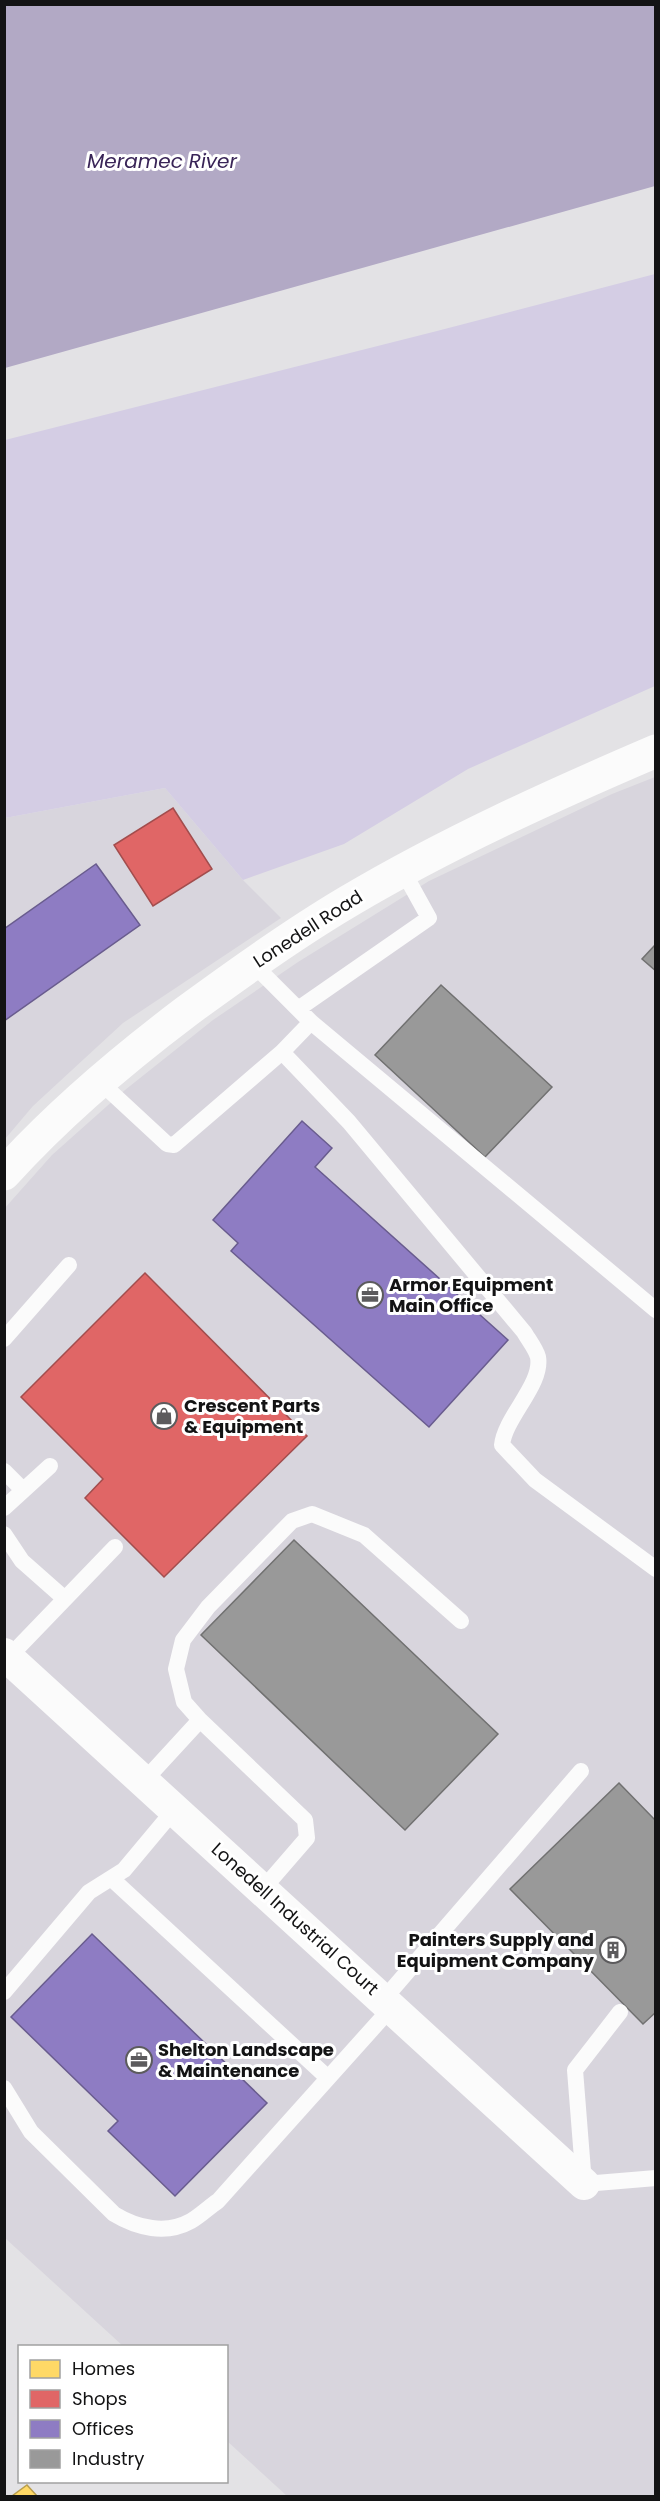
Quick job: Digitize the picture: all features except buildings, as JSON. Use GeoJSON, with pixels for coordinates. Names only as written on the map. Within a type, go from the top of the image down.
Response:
{"type":"FeatureCollection","features":[{"type":"Feature","properties":{"kind":"street","name":"Lonedell Road"},"geometry":{"type":"LineString","coordinates":[[4,1174],[99,1081],[175,1020],[253,964],[349,902],[403,871],[500,820],[656,751]]}},
{"type":"Feature","properties":{"kind":"street","name":"Lonedell Industrial Court"},"geometry":{"type":"LineString","coordinates":[[6,1656],[584,2184]]}},
{"type":"Feature","properties":{"kind":"lane"},"geometry":{"type":"LineString","coordinates":[[298,1009],[429,918],[403,871]]}},
{"type":"Feature","properties":{"kind":"lane"},"geometry":{"type":"LineString","coordinates":[[253,964],[311,1022],[656,1310]]}},
{"type":"Feature","properties":{"kind":"lane"},"geometry":{"type":"LineString","coordinates":[[99,1081],[167,1144],[174,1145],[282,1052],[311,1022]]}},
{"type":"Feature","properties":{"kind":"lane"},"geometry":{"type":"LineString","coordinates":[[282,1052],[349,1122],[524,1332],[538,1358],[537,1366],[533,1382],[503,1434],[502,1445],[535,1480],[656,1569]]}},
{"type":"Feature","properties":{"kind":"lane"},"geometry":{"type":"LineString","coordinates":[[4,1339],[69,1265]]}},
{"type":"Feature","properties":{"kind":"lane"},"geometry":{"type":"LineString","coordinates":[[4,1508],[50,1466]]}},
{"type":"Feature","properties":{"kind":"lane"},"geometry":{"type":"LineString","coordinates":[[4,1471],[23,1490]]}},
{"type":"Feature","properties":{"kind":"lane"},"geometry":{"type":"LineString","coordinates":[[262,1890],[307,1838],[304,1820],[184,1702],[176,1669],[183,1640],[216,1599],[292,1521],[312,1514],[364,1535],[461,1621]]}},
{"type":"Feature","properties":{"kind":"lane"},"geometry":{"type":"LineString","coordinates":[[4,1534],[22,1561],[65,1599]]}},
{"type":"Feature","properties":{"kind":"lane"},"geometry":{"type":"LineString","coordinates":[[6,1656],[115,1547]]}},
{"type":"Feature","properties":{"kind":"lane"},"geometry":{"type":"LineString","coordinates":[[144,1780],[200,1720]]}},
{"type":"Feature","properties":{"kind":"lane"},"geometry":{"type":"LineString","coordinates":[[4,2088],[31,2132],[114,2214],[138,2226],[161,2229],[190,2222],[218,2201],[328,2078],[581,1771]]}},
{"type":"Feature","properties":{"kind":"lane"},"geometry":{"type":"LineString","coordinates":[[4,1992],[89,1892],[124,1870],[175,1809]]}},
{"type":"Feature","properties":{"kind":"lane"},"geometry":{"type":"LineString","coordinates":[[112,1879],[328,2078]]}},
{"type":"Feature","properties":{"kind":"lane"},"geometry":{"type":"LineString","coordinates":[[620,2012],[575,2070],[584,2184],[656,2178]]}},
{"type":"Feature","properties":{"kind":"shaded area"},"geometry":{"type":"Polygon","coordinates":[[[655,274],[655,686],[468,769],[344,844],[243,880],[165,788],[5,818],[5,440],[655,274]]]}},
{"type":"Feature","properties":{"kind":"shaded area"},"geometry":{"type":"Polygon","coordinates":[[[655,777],[655,2496],[287,2496],[228,2442],[228,2345],[122,2345],[5,2238],[4,1209],[52,1155],[125,1090],[213,1020],[298,962],[429,881],[612,794],[655,777]]]}},
{"type":"Feature","properties":{"kind":"shaded area"},"geometry":{"type":"Polygon","coordinates":[[[165,788],[243,880],[281,918],[123,1023],[33,1106],[5,1139],[5,818],[165,788]]]}},
{"type":"Feature","properties":{"kind":"water","name":"Meramec River"},"geometry":{"type":"Polygon","coordinates":[[[5,4],[655,5],[655,186],[5,368],[5,4]]]}},
{"type":"Feature","properties":{"kind":"place","name":"Armor Equipment Main Office"},"geometry":{"type":"Point","coordinates":[370,1295]}},
{"type":"Feature","properties":{"kind":"place","name":"Crescent Parts & Equipment"},"geometry":{"type":"Point","coordinates":[164,1416]}},
{"type":"Feature","properties":{"kind":"place","name":"Painters Supply and Equipment Company"},"geometry":{"type":"Point","coordinates":[613,1950]}},
{"type":"Feature","properties":{"kind":"place","name":"Shelton Landscape & Maintenance"},"geometry":{"type":"Point","coordinates":[139,2060]}}]}
